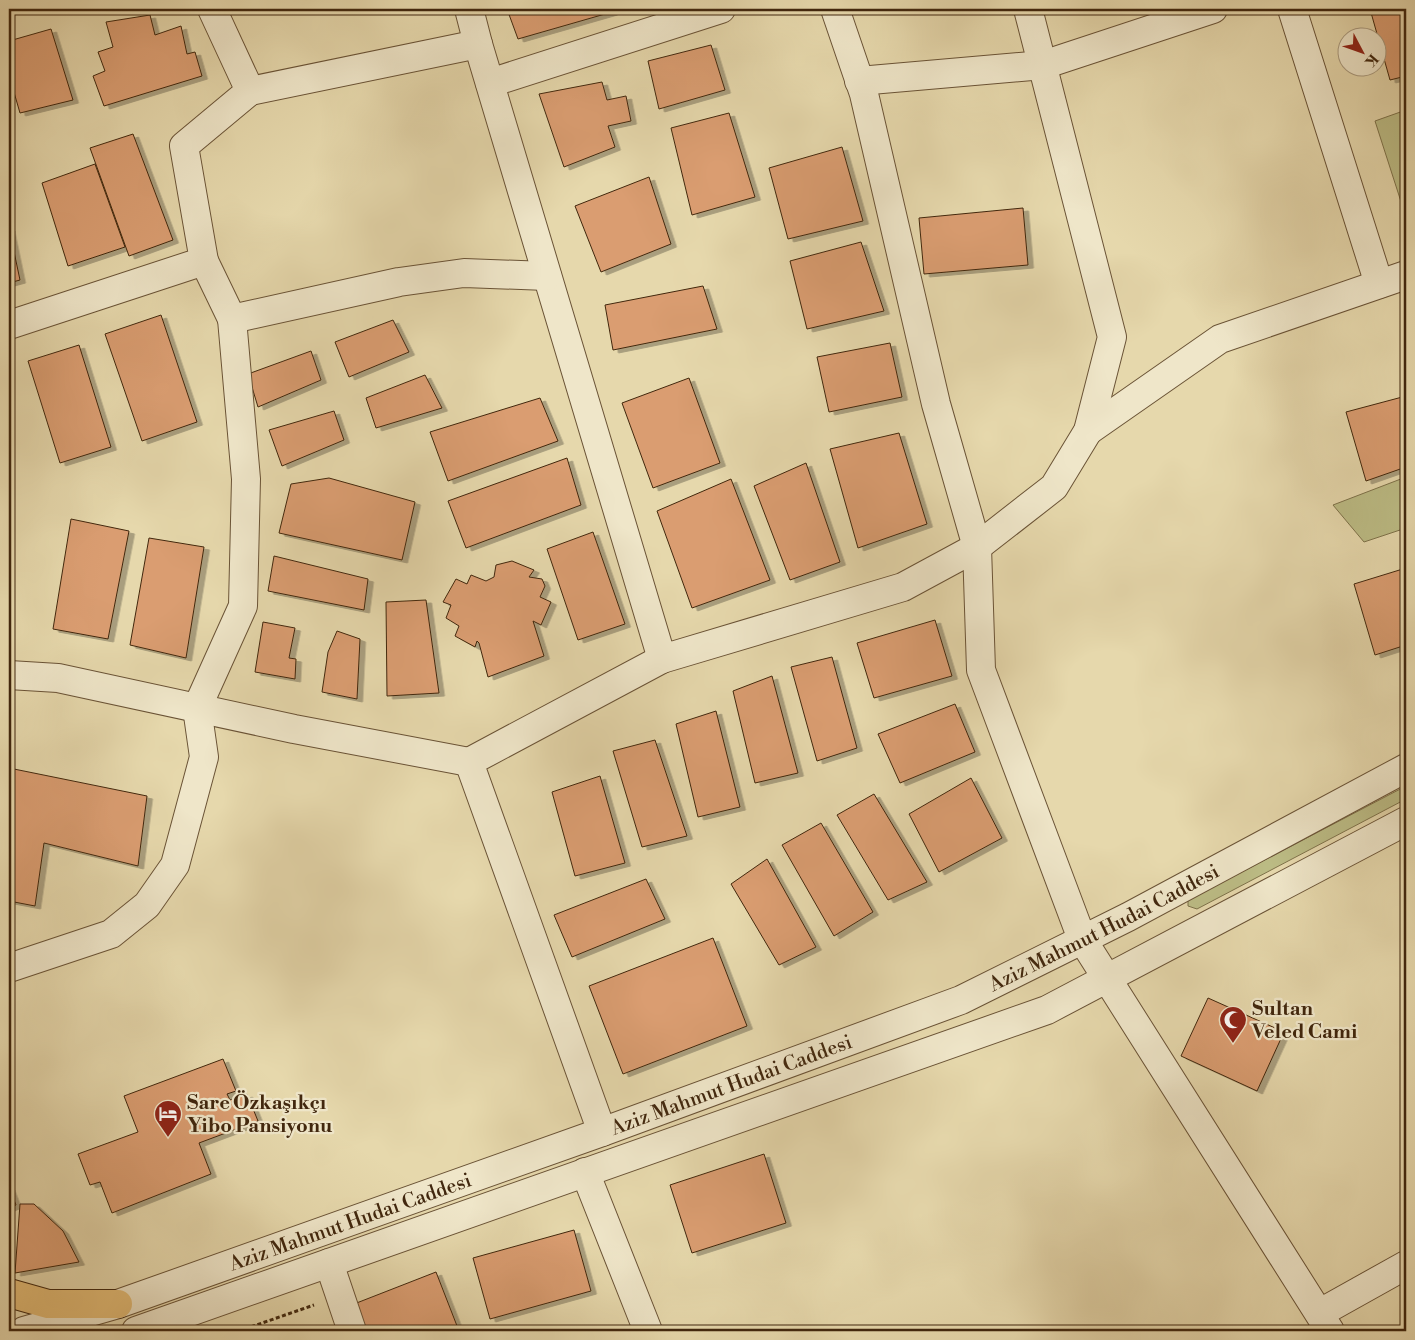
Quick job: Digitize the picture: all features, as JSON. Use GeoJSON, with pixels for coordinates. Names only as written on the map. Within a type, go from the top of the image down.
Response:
{"type":"FeatureCollection","features":[{"type":"Feature","properties":{"kind":"main road"},"geometry":{"type":"LineString","coordinates":[[9,1293],[48,1304],[118,1304]]}},
{"type":"Feature","properties":{"kind":"street"},"geometry":{"type":"LineString","coordinates":[[212,9],[250,91]]}},
{"type":"Feature","properties":{"kind":"street"},"geometry":{"type":"LineString","coordinates":[[469,9],[662,659]]}},
{"type":"Feature","properties":{"kind":"street"},"geometry":{"type":"LineString","coordinates":[[490,83],[722,9]]}},
{"type":"Feature","properties":{"kind":"street"},"geometry":{"type":"LineString","coordinates":[[835,9],[864,94],[936,404],[977,547],[981,670],[1082,939],[1325,1322],[1406,1265]]}},
{"type":"Feature","properties":{"kind":"street"},"geometry":{"type":"LineString","coordinates":[[9,675],[58,678],[294,729],[469,762],[662,659],[903,586],[977,547],[1054,487],[1088,431],[1112,337],[1028,9]]}},
{"type":"Feature","properties":{"kind":"street"},"geometry":{"type":"LineString","coordinates":[[859,81],[1042,65],[1214,9]]}},
{"type":"Feature","properties":{"kind":"street"},"geometry":{"type":"LineString","coordinates":[[1292,9],[1379,284]]}},
{"type":"Feature","properties":{"kind":"street"},"geometry":{"type":"LineString","coordinates":[[9,968],[111,934],[147,905],[175,865],[204,757],[197,708],[243,606],[246,479],[232,319],[204,261],[184,146],[250,91],[478,44]]}},
{"type":"Feature","properties":{"kind":"street"},"geometry":{"type":"LineString","coordinates":[[9,325],[204,261]]}},
{"type":"Feature","properties":{"kind":"street"},"geometry":{"type":"LineString","coordinates":[[232,319],[400,282],[464,273],[548,276]]}},
{"type":"Feature","properties":{"kind":"street"},"geometry":{"type":"LineString","coordinates":[[1088,431],[1220,339],[1406,275]]}},
{"type":"Feature","properties":{"kind":"street"},"geometry":{"type":"LineString","coordinates":[[469,762],[602,1132]]}},
{"type":"Feature","properties":{"kind":"street","name":"Aziz Mahmut Hudai Caddesi"},"geometry":{"type":"LineString","coordinates":[[24,1331],[118,1304],[602,1132],[961,1000],[1082,939],[1406,768]]}},
{"type":"Feature","properties":{"kind":"street","name":"Aziz Mahmut Hudai Caddesi"},"geometry":{"type":"LineString","coordinates":[[136,1331],[1047,1010],[1406,821]]}},
{"type":"Feature","properties":{"kind":"street"},"geometry":{"type":"LineString","coordinates":[[585,1172],[648,1331]]}},
{"type":"Feature","properties":{"kind":"street"},"geometry":{"type":"LineString","coordinates":[[330,1262],[352,1331]]}},
{"type":"Feature","properties":{"kind":"path"},"geometry":{"type":"LineString","coordinates":[[239,1331],[340,1295]]}},
{"type":"Feature","properties":{"kind":"green space"},"geometry":{"type":"Polygon","coordinates":[[[1406,110],[1406,212],[1404,211],[1375,121],[1406,110]]]}},
{"type":"Feature","properties":{"kind":"green space"},"geometry":{"type":"Polygon","coordinates":[[[1406,477],[1406,528],[1364,542],[1333,505],[1406,477]]]}},
{"type":"Feature","properties":{"kind":"green space"},"geometry":{"type":"Polygon","coordinates":[[[1406,786],[1406,799],[1197,909],[1188,906],[1188,900],[1406,786]]]}},
{"type":"Feature","properties":{"kind":"building"},"geometry":{"type":"Polygon","coordinates":[[[507,9],[610,9],[612,12],[518,39],[507,9]]]}},
{"type":"Feature","properties":{"kind":"building"},"geometry":{"type":"Polygon","coordinates":[[[1370,9],[1406,9],[1406,76],[1390,80],[1388,73],[1388,28],[1375,28],[1370,9]]]}},
{"type":"Feature","properties":{"kind":"building"},"geometry":{"type":"Polygon","coordinates":[[[150,15],[155,35],[181,26],[187,54],[195,52],[202,76],[104,106],[93,76],[105,71],[98,52],[113,47],[106,22],[150,15]]]}},
{"type":"Feature","properties":{"kind":"building"},"geometry":{"type":"Polygon","coordinates":[[[51,29],[73,100],[20,113],[9,75],[9,41],[51,29]]]}},
{"type":"Feature","properties":{"kind":"building"},"geometry":{"type":"Polygon","coordinates":[[[711,45],[725,90],[659,109],[648,61],[711,45]]]}},
{"type":"Feature","properties":{"kind":"building"},"geometry":{"type":"Polygon","coordinates":[[[602,82],[607,100],[626,96],[631,121],[608,126],[615,147],[564,167],[539,94],[602,82]]]}},
{"type":"Feature","properties":{"kind":"building"},"geometry":{"type":"Polygon","coordinates":[[[729,113],[755,197],[692,215],[671,128],[729,113]]]}},
{"type":"Feature","properties":{"kind":"building"},"geometry":{"type":"Polygon","coordinates":[[[133,134],[173,240],[129,256],[90,148],[133,134]]]}},
{"type":"Feature","properties":{"kind":"building"},"geometry":{"type":"Polygon","coordinates":[[[842,147],[863,221],[788,239],[769,168],[842,147]]]}},
{"type":"Feature","properties":{"kind":"building"},"geometry":{"type":"Polygon","coordinates":[[[95,164],[125,247],[68,266],[42,183],[95,164]]]}},
{"type":"Feature","properties":{"kind":"building"},"geometry":{"type":"Polygon","coordinates":[[[649,177],[671,244],[601,272],[575,206],[649,177]]]}},
{"type":"Feature","properties":{"kind":"building"},"geometry":{"type":"Polygon","coordinates":[[[1023,208],[1028,265],[924,274],[919,218],[1023,208]]]}},
{"type":"Feature","properties":{"kind":"building"},"geometry":{"type":"Polygon","coordinates":[[[9,228],[20,280],[9,283],[9,228]]]}},
{"type":"Feature","properties":{"kind":"building"},"geometry":{"type":"Polygon","coordinates":[[[861,242],[884,311],[807,329],[790,261],[861,242]]]}},
{"type":"Feature","properties":{"kind":"building"},"geometry":{"type":"Polygon","coordinates":[[[703,286],[717,329],[613,350],[605,305],[703,286]]]}},
{"type":"Feature","properties":{"kind":"building"},"geometry":{"type":"Polygon","coordinates":[[[161,315],[197,422],[142,441],[105,334],[161,315]]]}},
{"type":"Feature","properties":{"kind":"building"},"geometry":{"type":"Polygon","coordinates":[[[393,320],[409,352],[349,377],[335,342],[393,320]]]}},
{"type":"Feature","properties":{"kind":"building"},"geometry":{"type":"Polygon","coordinates":[[[890,343],[902,397],[829,412],[817,357],[890,343]]]}},
{"type":"Feature","properties":{"kind":"building"},"geometry":{"type":"Polygon","coordinates":[[[79,345],[111,447],[60,463],[28,361],[79,345]]]}},
{"type":"Feature","properties":{"kind":"building"},"geometry":{"type":"Polygon","coordinates":[[[311,351],[321,380],[258,407],[248,374],[311,351]]]}},
{"type":"Feature","properties":{"kind":"building"},"geometry":{"type":"Polygon","coordinates":[[[425,375],[442,408],[376,428],[366,398],[425,375]]]}},
{"type":"Feature","properties":{"kind":"building"},"geometry":{"type":"Polygon","coordinates":[[[689,378],[720,463],[653,488],[622,403],[689,378]]]}},
{"type":"Feature","properties":{"kind":"building"},"geometry":{"type":"Polygon","coordinates":[[[1406,396],[1406,467],[1366,481],[1346,412],[1406,396]]]}},
{"type":"Feature","properties":{"kind":"building"},"geometry":{"type":"Polygon","coordinates":[[[540,398],[558,441],[448,481],[430,432],[540,398]]]}},
{"type":"Feature","properties":{"kind":"building"},"geometry":{"type":"Polygon","coordinates":[[[334,411],[344,440],[282,466],[269,430],[334,411]]]}},
{"type":"Feature","properties":{"kind":"building"},"geometry":{"type":"Polygon","coordinates":[[[899,433],[927,524],[858,548],[830,449],[899,433]]]}},
{"type":"Feature","properties":{"kind":"building"},"geometry":{"type":"Polygon","coordinates":[[[567,458],[581,505],[466,548],[448,501],[567,458]]]}},
{"type":"Feature","properties":{"kind":"building"},"geometry":{"type":"Polygon","coordinates":[[[806,463],[840,562],[790,580],[754,486],[806,463]]]}},
{"type":"Feature","properties":{"kind":"building"},"geometry":{"type":"Polygon","coordinates":[[[329,478],[415,502],[402,560],[279,533],[291,484],[329,478]]]}},
{"type":"Feature","properties":{"kind":"building"},"geometry":{"type":"Polygon","coordinates":[[[731,479],[770,580],[692,608],[657,511],[731,479]]]}},
{"type":"Feature","properties":{"kind":"building"},"geometry":{"type":"Polygon","coordinates":[[[71,519],[129,531],[108,639],[53,629],[71,519]]]}},
{"type":"Feature","properties":{"kind":"building"},"geometry":{"type":"Polygon","coordinates":[[[593,532],[625,624],[578,640],[547,549],[593,532]]]}},
{"type":"Feature","properties":{"kind":"building"},"geometry":{"type":"Polygon","coordinates":[[[149,538],[204,547],[186,658],[130,645],[149,538]]]}},
{"type":"Feature","properties":{"kind":"building"},"geometry":{"type":"Polygon","coordinates":[[[274,556],[368,579],[364,610],[268,591],[274,556]]]}},
{"type":"Feature","properties":{"kind":"building"},"geometry":{"type":"Polygon","coordinates":[[[512,561],[534,570],[529,577],[542,579],[545,586],[540,597],[551,602],[541,625],[533,621],[544,656],[488,677],[479,643],[477,641],[475,647],[455,636],[459,626],[446,618],[451,605],[443,602],[456,579],[467,584],[471,575],[486,581],[494,577],[496,565],[512,561]]]}},
{"type":"Feature","properties":{"kind":"building"},"geometry":{"type":"Polygon","coordinates":[[[1406,568],[1406,645],[1375,655],[1354,584],[1406,568]]]}},
{"type":"Feature","properties":{"kind":"building"},"geometry":{"type":"Polygon","coordinates":[[[426,600],[439,693],[387,696],[386,602],[426,600]]]}},
{"type":"Feature","properties":{"kind":"building"},"geometry":{"type":"Polygon","coordinates":[[[935,620],[952,676],[874,698],[857,643],[935,620]]]}},
{"type":"Feature","properties":{"kind":"building"},"geometry":{"type":"Polygon","coordinates":[[[263,622],[295,628],[289,658],[296,659],[295,679],[255,672],[263,622]]]}},
{"type":"Feature","properties":{"kind":"building"},"geometry":{"type":"Polygon","coordinates":[[[337,631],[360,639],[357,699],[322,692],[328,652],[337,631]]]}},
{"type":"Feature","properties":{"kind":"building"},"geometry":{"type":"Polygon","coordinates":[[[832,657],[857,748],[817,761],[791,667],[832,657]]]}},
{"type":"Feature","properties":{"kind":"building"},"geometry":{"type":"Polygon","coordinates":[[[772,676],[798,773],[755,783],[733,691],[772,676]]]}},
{"type":"Feature","properties":{"kind":"building"},"geometry":{"type":"Polygon","coordinates":[[[955,704],[975,752],[900,783],[878,734],[955,704]]]}},
{"type":"Feature","properties":{"kind":"building"},"geometry":{"type":"Polygon","coordinates":[[[716,711],[740,807],[698,817],[676,724],[716,711]]]}},
{"type":"Feature","properties":{"kind":"building"},"geometry":{"type":"Polygon","coordinates":[[[655,740],[687,836],[642,847],[613,751],[655,740]]]}},
{"type":"Feature","properties":{"kind":"building"},"geometry":{"type":"Polygon","coordinates":[[[9,768],[147,796],[138,866],[44,843],[35,906],[9,901],[9,768]]]}},
{"type":"Feature","properties":{"kind":"building"},"geometry":{"type":"Polygon","coordinates":[[[600,776],[625,863],[575,876],[552,792],[600,776]]]}},
{"type":"Feature","properties":{"kind":"building"},"geometry":{"type":"Polygon","coordinates":[[[971,778],[1002,838],[939,872],[909,814],[971,778]]]}},
{"type":"Feature","properties":{"kind":"building"},"geometry":{"type":"Polygon","coordinates":[[[874,794],[927,882],[888,900],[837,815],[874,794]]]}},
{"type":"Feature","properties":{"kind":"building"},"geometry":{"type":"Polygon","coordinates":[[[821,823],[873,912],[834,936],[782,845],[821,823]]]}},
{"type":"Feature","properties":{"kind":"building"},"geometry":{"type":"Polygon","coordinates":[[[767,859],[816,947],[779,965],[731,884],[767,859]]]}},
{"type":"Feature","properties":{"kind":"building"},"geometry":{"type":"Polygon","coordinates":[[[646,879],[665,919],[572,957],[554,915],[646,879]]]}},
{"type":"Feature","properties":{"kind":"building"},"geometry":{"type":"Polygon","coordinates":[[[713,938],[747,1026],[623,1074],[589,986],[713,938]]]}},
{"type":"Feature","properties":{"kind":"building","name":"Sultan Veled Cami"},"geometry":{"type":"Polygon","coordinates":[[[1208,998],[1284,1032],[1257,1091],[1181,1056],[1208,998]]]}},
{"type":"Feature","properties":{"kind":"building","name":"Sare Özkaşıkçı Yibo Pansiyonu"},"geometry":{"type":"Polygon","coordinates":[[[223,1059],[236,1091],[227,1094],[230,1100],[247,1094],[258,1121],[199,1143],[211,1174],[112,1213],[100,1182],[90,1185],[78,1154],[138,1132],[124,1096],[223,1059]]]}},
{"type":"Feature","properties":{"kind":"building"},"geometry":{"type":"Polygon","coordinates":[[[764,1154],[786,1223],[692,1253],[670,1185],[764,1154]]]}},
{"type":"Feature","properties":{"kind":"building"},"geometry":{"type":"Polygon","coordinates":[[[9,1187],[16,1205],[9,1208],[9,1187]]]}},
{"type":"Feature","properties":{"kind":"building"},"geometry":{"type":"Polygon","coordinates":[[[20,1204],[34,1204],[63,1231],[79,1262],[15,1273],[20,1204]]]}},
{"type":"Feature","properties":{"kind":"building"},"geometry":{"type":"Polygon","coordinates":[[[574,1230],[591,1291],[490,1319],[473,1258],[574,1230]]]}},
{"type":"Feature","properties":{"kind":"building"},"geometry":{"type":"Polygon","coordinates":[[[436,1272],[459,1331],[364,1331],[354,1304],[436,1272]]]}},
{"type":"Feature","properties":{"kind":"place","name":"Sultan Veled Cami"},"geometry":{"type":"Point","coordinates":[1233,1044]}},
{"type":"Feature","properties":{"kind":"place","name":"Sare Özkaşıkçı Yibo Pansiyonu"},"geometry":{"type":"Point","coordinates":[168,1138]}}]}
